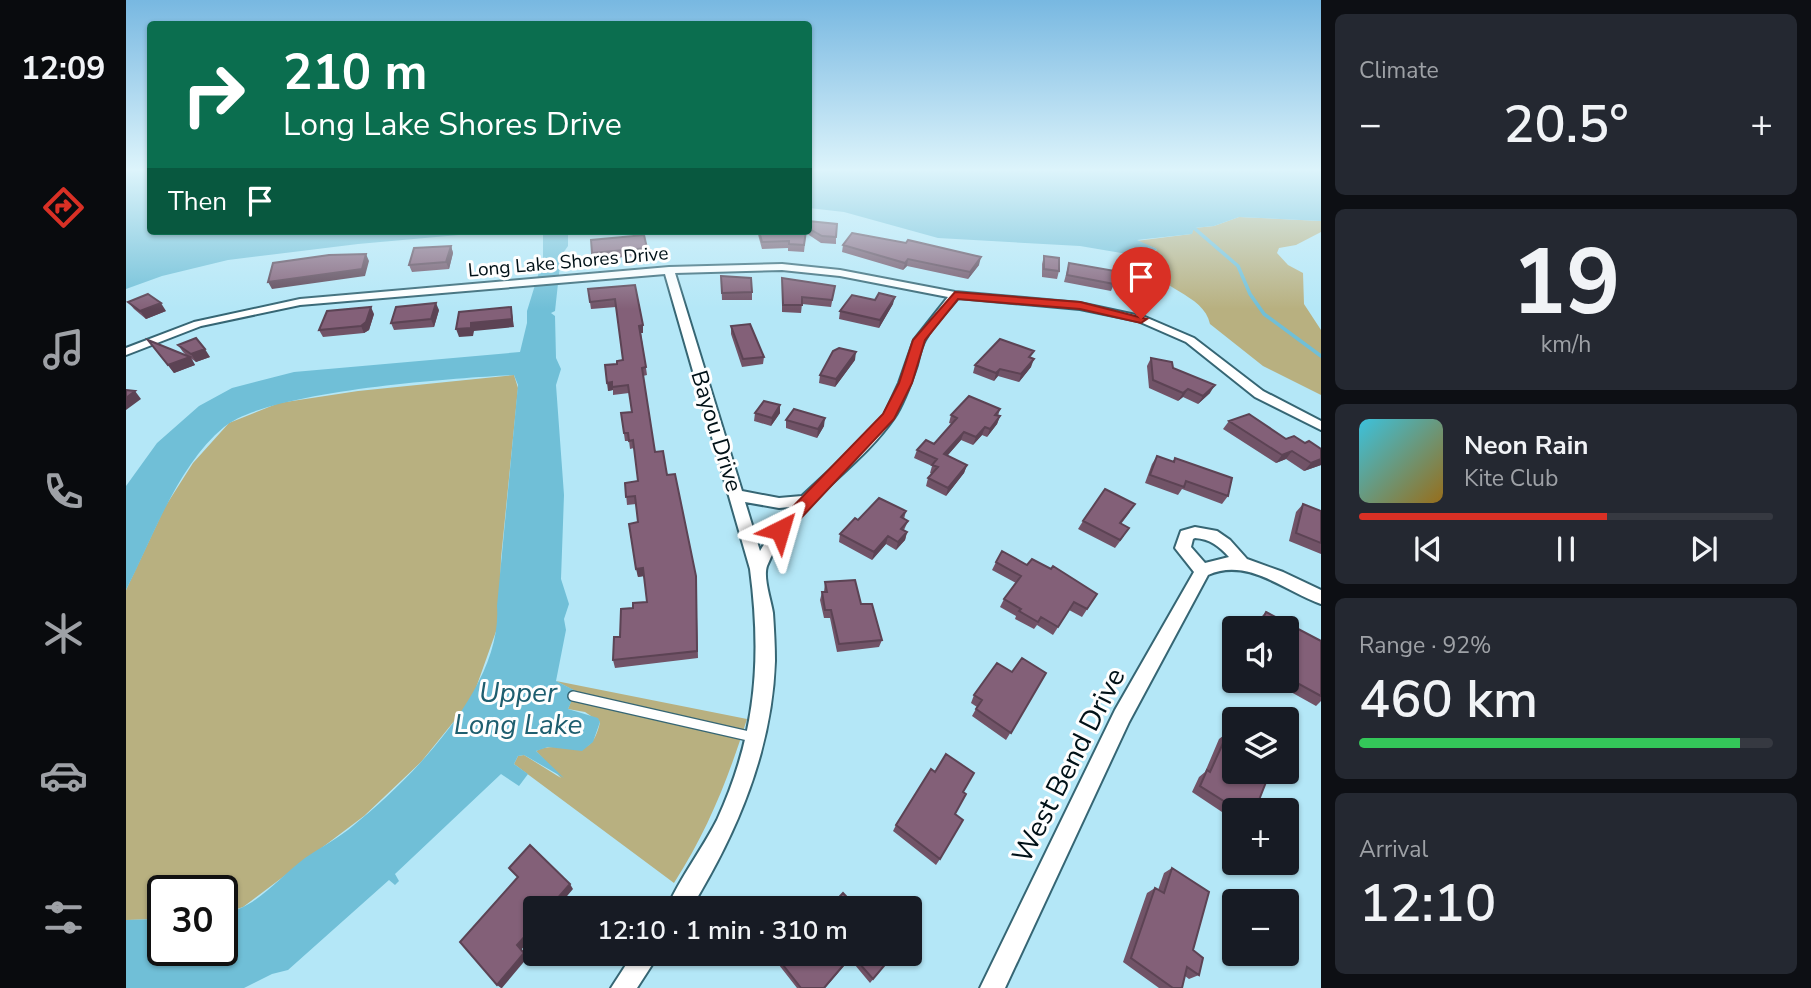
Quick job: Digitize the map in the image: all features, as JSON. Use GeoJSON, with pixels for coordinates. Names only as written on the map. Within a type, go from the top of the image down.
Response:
{"type":"FeatureCollection","features":[{"type":"Feature","properties":{"kind":"street","name":"Long Lake Shores Drive"},"geometry":{"type":"LineString","coordinates":[[126,352],[198,324],[256,309],[338,298],[669,270],[799,268],[955,295],[1080,306],[1161,326],[1201,347],[1259,394],[1321,426]]}},
{"type":"Feature","properties":{"kind":"street","name":"Bayou Drive"},"geometry":{"type":"LineString","coordinates":[[669,270],[758,569],[766,610],[768,653],[766,688],[757,738],[724,824],[685,896]]}},
{"type":"Feature","properties":{"kind":"street"},"geometry":{"type":"LineString","coordinates":[[758,569],[780,530],[804,501],[862,448],[889,416],[905,383],[919,340],[955,295]]}},
{"type":"Feature","properties":{"kind":"street"},"geometry":{"type":"LineString","coordinates":[[737,495],[779,502],[804,501]]}},
{"type":"Feature","properties":{"kind":"street"},"geometry":{"type":"LineString","coordinates":[[1242,564],[1219,538],[1192,533],[1186,535],[1183,548],[1202,571],[1225,561],[1242,564],[1321,597]]}},
{"type":"Feature","properties":{"kind":"street","name":"West Bend Drive"},"geometry":{"type":"LineString","coordinates":[[992,988],[1122,716],[1202,571]]}},
{"type":"Feature","properties":{"kind":"street"},"geometry":{"type":"LineString","coordinates":[[628,986],[640,966]]}},
{"type":"Feature","properties":{"kind":"lane"},"geometry":{"type":"LineString","coordinates":[[573,696],[757,738]]}},
{"type":"Feature","properties":{"kind":"shaded area"},"geometry":{"type":"Polygon","coordinates":[[[1239,217],[1321,221],[1321,232],[1296,245],[1279,248],[1277,253],[1288,265],[1303,273],[1304,304],[1321,330],[1321,395],[1263,366],[1210,324],[1199,305],[1168,285],[1149,268],[1142,257],[1157,250],[1136,241],[1191,234],[1194,228],[1214,226],[1239,217]]]}},
{"type":"Feature","properties":{"kind":"shaded area"},"geometry":{"type":"Polygon","coordinates":[[[514,375],[518,388],[501,558],[499,623],[472,699],[421,762],[364,816],[243,907],[238,909],[238,875],[147,875],[147,919],[126,920],[126,590],[165,507],[193,463],[229,423],[279,403],[358,391],[514,375]]]}},
{"type":"Feature","properties":{"kind":"shaded area"},"geometry":{"type":"Polygon","coordinates":[[[556,681],[747,719],[716,804],[674,883],[514,764],[518,756],[524,755],[561,778],[536,751],[556,747],[582,748],[590,744],[595,736],[600,722],[585,712],[568,709],[575,691],[556,681]]]}},
{"type":"Feature","properties":{"kind":"water"},"geometry":{"type":"Polygon","coordinates":[[[126,217],[147,217],[147,235],[458,235],[228,260],[162,276],[126,289],[126,217]]]}},
{"type":"Feature","properties":{"kind":"water"},"geometry":{"type":"Polygon","coordinates":[[[862,217],[1239,217],[1214,226],[1194,228],[1192,234],[1137,240],[1157,249],[1145,257],[1080,246],[938,238],[862,217]]]}},
{"type":"Feature","properties":{"kind":"water"},"geometry":{"type":"Polygon","coordinates":[[[1241,217],[1321,217],[1321,221],[1241,217]]]}},
{"type":"Feature","properties":{"kind":"water","name":"Upper Long Lake"},"geometry":{"type":"Polygon","coordinates":[[[543,235],[568,235],[568,246],[561,256],[555,311],[551,313],[555,316],[556,358],[561,369],[556,385],[564,495],[561,579],[569,604],[564,619],[566,630],[556,681],[576,691],[568,709],[598,718],[600,722],[593,742],[582,751],[548,747],[536,751],[564,778],[524,755],[518,756],[514,764],[528,774],[519,786],[501,774],[395,874],[399,881],[395,885],[389,880],[288,970],[272,974],[244,988],[126,988],[126,920],[147,919],[147,966],[238,966],[238,909],[256,899],[305,858],[342,834],[377,805],[426,756],[470,698],[485,667],[495,636],[518,385],[514,375],[406,383],[318,396],[279,404],[246,415],[224,427],[207,443],[179,482],[126,590],[126,486],[157,443],[199,406],[232,388],[294,372],[520,352],[527,311],[543,259],[543,235]]]}},
{"type":"Feature","properties":{"kind":"building"},"geometry":{"type":"Polygon","coordinates":[[[812,221],[837,224],[836,237],[822,236],[812,230],[812,221]]]}},
{"type":"Feature","properties":{"kind":"building"},"geometry":{"type":"Polygon","coordinates":[[[852,233],[906,243],[908,240],[981,257],[970,272],[908,259],[905,263],[843,245],[852,233]]]}},
{"type":"Feature","properties":{"kind":"building"},"geometry":{"type":"Polygon","coordinates":[[[644,235],[647,248],[592,253],[591,240],[644,235]]]}},
{"type":"Feature","properties":{"kind":"building"},"geometry":{"type":"Polygon","coordinates":[[[760,235],[805,235],[804,245],[789,244],[789,241],[762,242],[760,235]]]}},
{"type":"Feature","properties":{"kind":"building"},"geometry":{"type":"Polygon","coordinates":[[[451,246],[446,262],[409,265],[414,248],[451,246]]]}},
{"type":"Feature","properties":{"kind":"building"},"geometry":{"type":"Polygon","coordinates":[[[366,254],[362,269],[268,282],[273,263],[329,255],[366,254]]]}},
{"type":"Feature","properties":{"kind":"building"},"geometry":{"type":"Polygon","coordinates":[[[1044,256],[1059,258],[1059,271],[1044,269],[1044,256]]]}},
{"type":"Feature","properties":{"kind":"building"},"geometry":{"type":"Polygon","coordinates":[[[1069,263],[1115,271],[1114,284],[1067,275],[1069,263]]]}},
{"type":"Feature","properties":{"kind":"building"},"geometry":{"type":"Polygon","coordinates":[[[721,276],[751,278],[752,292],[722,293],[721,276]]]}},
{"type":"Feature","properties":{"kind":"building"},"geometry":{"type":"Polygon","coordinates":[[[782,278],[835,286],[832,300],[802,297],[802,305],[783,305],[782,278]]]}},
{"type":"Feature","properties":{"kind":"building"},"geometry":{"type":"Polygon","coordinates":[[[635,285],[643,325],[639,326],[646,367],[642,368],[655,452],[663,451],[667,475],[675,474],[696,576],[697,651],[613,660],[614,637],[620,637],[621,609],[633,608],[633,603],[647,602],[643,568],[636,569],[629,524],[638,522],[635,496],[626,497],[625,483],[638,481],[633,440],[629,441],[628,433],[624,433],[621,413],[632,412],[628,385],[612,387],[612,382],[607,383],[605,365],[617,364],[617,361],[623,360],[615,299],[590,302],[588,289],[635,285]]]}},
{"type":"Feature","properties":{"kind":"building"},"geometry":{"type":"Polygon","coordinates":[[[879,293],[895,297],[880,320],[840,311],[852,295],[875,300],[879,293]]]}},
{"type":"Feature","properties":{"kind":"building"},"geometry":{"type":"Polygon","coordinates":[[[148,294],[161,303],[140,311],[128,302],[148,294]]]}},
{"type":"Feature","properties":{"kind":"building"},"geometry":{"type":"Polygon","coordinates":[[[436,303],[431,319],[391,323],[396,307],[436,303]]]}},
{"type":"Feature","properties":{"kind":"building"},"geometry":{"type":"Polygon","coordinates":[[[371,307],[366,322],[361,326],[319,330],[327,311],[371,307]]]}},
{"type":"Feature","properties":{"kind":"building"},"geometry":{"type":"Polygon","coordinates":[[[511,307],[512,319],[471,323],[471,328],[456,329],[459,312],[511,307]]]}},
{"type":"Feature","properties":{"kind":"building"},"geometry":{"type":"Polygon","coordinates":[[[750,324],[764,357],[743,359],[731,326],[750,324]]]}},
{"type":"Feature","properties":{"kind":"building"},"geometry":{"type":"Polygon","coordinates":[[[196,338],[205,349],[191,354],[178,345],[196,338]]]}},
{"type":"Feature","properties":{"kind":"building"},"geometry":{"type":"Polygon","coordinates":[[[1000,339],[1034,351],[1029,357],[1034,359],[1021,374],[1000,369],[996,373],[975,365],[1000,339]]]}},
{"type":"Feature","properties":{"kind":"building"},"geometry":{"type":"Polygon","coordinates":[[[148,340],[190,357],[168,365],[148,340]]]}},
{"type":"Feature","properties":{"kind":"building"},"geometry":{"type":"Polygon","coordinates":[[[839,348],[856,352],[836,379],[820,375],[833,351],[839,348]]]}},
{"type":"Feature","properties":{"kind":"building"},"geometry":{"type":"Polygon","coordinates":[[[1151,358],[1172,362],[1173,368],[1215,385],[1203,396],[1188,389],[1183,393],[1153,380],[1151,358]]]}},
{"type":"Feature","properties":{"kind":"building"},"geometry":{"type":"Polygon","coordinates":[[[126,390],[135,391],[126,398],[126,390]]]}},
{"type":"Feature","properties":{"kind":"building"},"geometry":{"type":"Polygon","coordinates":[[[969,396],[1000,409],[995,415],[1000,416],[990,429],[985,427],[976,437],[964,432],[944,454],[967,465],[948,488],[928,478],[938,467],[932,465],[937,459],[917,450],[926,440],[934,444],[957,418],[951,415],[969,396]]]}},
{"type":"Feature","properties":{"kind":"building"},"geometry":{"type":"Polygon","coordinates":[[[764,401],[780,405],[772,418],[755,413],[764,401]]]}},
{"type":"Feature","properties":{"kind":"building"},"geometry":{"type":"Polygon","coordinates":[[[794,409],[825,418],[818,429],[786,420],[794,409]]]}},
{"type":"Feature","properties":{"kind":"building"},"geometry":{"type":"Polygon","coordinates":[[[1249,414],[1286,439],[1294,436],[1305,443],[1309,441],[1321,449],[1321,459],[1311,463],[1292,451],[1282,455],[1229,421],[1249,414]]]}},
{"type":"Feature","properties":{"kind":"building"},"geometry":{"type":"Polygon","coordinates":[[[1157,456],[1174,462],[1175,458],[1232,478],[1228,496],[1186,481],[1184,487],[1150,475],[1157,456]]]}},
{"type":"Feature","properties":{"kind":"building"},"geometry":{"type":"Polygon","coordinates":[[[1105,489],[1135,504],[1120,523],[1129,528],[1120,540],[1083,521],[1105,489]]]}},
{"type":"Feature","properties":{"kind":"building"},"geometry":{"type":"Polygon","coordinates":[[[879,498],[906,511],[901,517],[908,521],[901,529],[907,532],[898,542],[888,536],[874,552],[840,534],[879,498]]]}},
{"type":"Feature","properties":{"kind":"building"},"geometry":{"type":"Polygon","coordinates":[[[1303,504],[1321,511],[1321,543],[1296,533],[1303,504]]]}},
{"type":"Feature","properties":{"kind":"building"},"geometry":{"type":"Polygon","coordinates":[[[1002,551],[1027,565],[1032,559],[1051,569],[1053,566],[1097,594],[1087,609],[1074,602],[1058,627],[1041,617],[1038,622],[1004,599],[1021,576],[996,562],[1002,551]]]}},
{"type":"Feature","properties":{"kind":"building"},"geometry":{"type":"Polygon","coordinates":[[[855,580],[861,604],[872,604],[882,640],[839,644],[831,610],[825,610],[822,592],[827,592],[825,582],[855,580]]]}},
{"type":"Feature","properties":{"kind":"building"},"geometry":{"type":"Polygon","coordinates":[[[1299,629],[1321,641],[1321,696],[1299,684],[1299,629]]]}},
{"type":"Feature","properties":{"kind":"building"},"geometry":{"type":"Polygon","coordinates":[[[1022,658],[1046,673],[1011,733],[976,709],[982,700],[974,695],[997,663],[1012,672],[1022,658]]]}},
{"type":"Feature","properties":{"kind":"building"},"geometry":{"type":"Polygon","coordinates":[[[1222,745],[1222,784],[1265,784],[1260,798],[1222,800],[1200,786],[1207,770],[1210,772],[1222,745]]]}},
{"type":"Feature","properties":{"kind":"building"},"geometry":{"type":"Polygon","coordinates":[[[946,754],[974,773],[955,814],[963,820],[940,859],[896,825],[931,769],[935,772],[946,754]]]}},
{"type":"Feature","properties":{"kind":"building"},"geometry":{"type":"Polygon","coordinates":[[[530,845],[570,884],[560,896],[523,896],[523,938],[517,945],[523,954],[497,985],[460,942],[518,877],[509,868],[530,845]]]}},
{"type":"Feature","properties":{"kind":"building"},"geometry":{"type":"Polygon","coordinates":[[[1172,868],[1209,892],[1193,950],[1203,958],[1199,975],[1187,967],[1182,988],[1173,988],[1131,958],[1155,888],[1164,893],[1172,868]]]}},
{"type":"Feature","properties":{"kind":"building"},"geometry":{"type":"Polygon","coordinates":[[[784,966],[843,966],[824,988],[801,988],[784,966]]]}},
{"type":"Feature","properties":{"kind":"building"},"geometry":{"type":"Polygon","coordinates":[[[862,966],[884,966],[873,979],[862,966]]]}},
{"type":"Feature","properties":{"kind":"waterway"},"geometry":{"type":"LineString","coordinates":[[1194,228],[1238,266],[1250,294],[1264,314],[1321,356]]}},
{"type":"Feature","properties":{"kind":"route"},"geometry":{"type":"LineString","coordinates":[[780,530],[804,501],[838,472],[889,416],[900,397],[919,340],[950,305],[955,295],[1080,306],[1141,319]]}}]}
